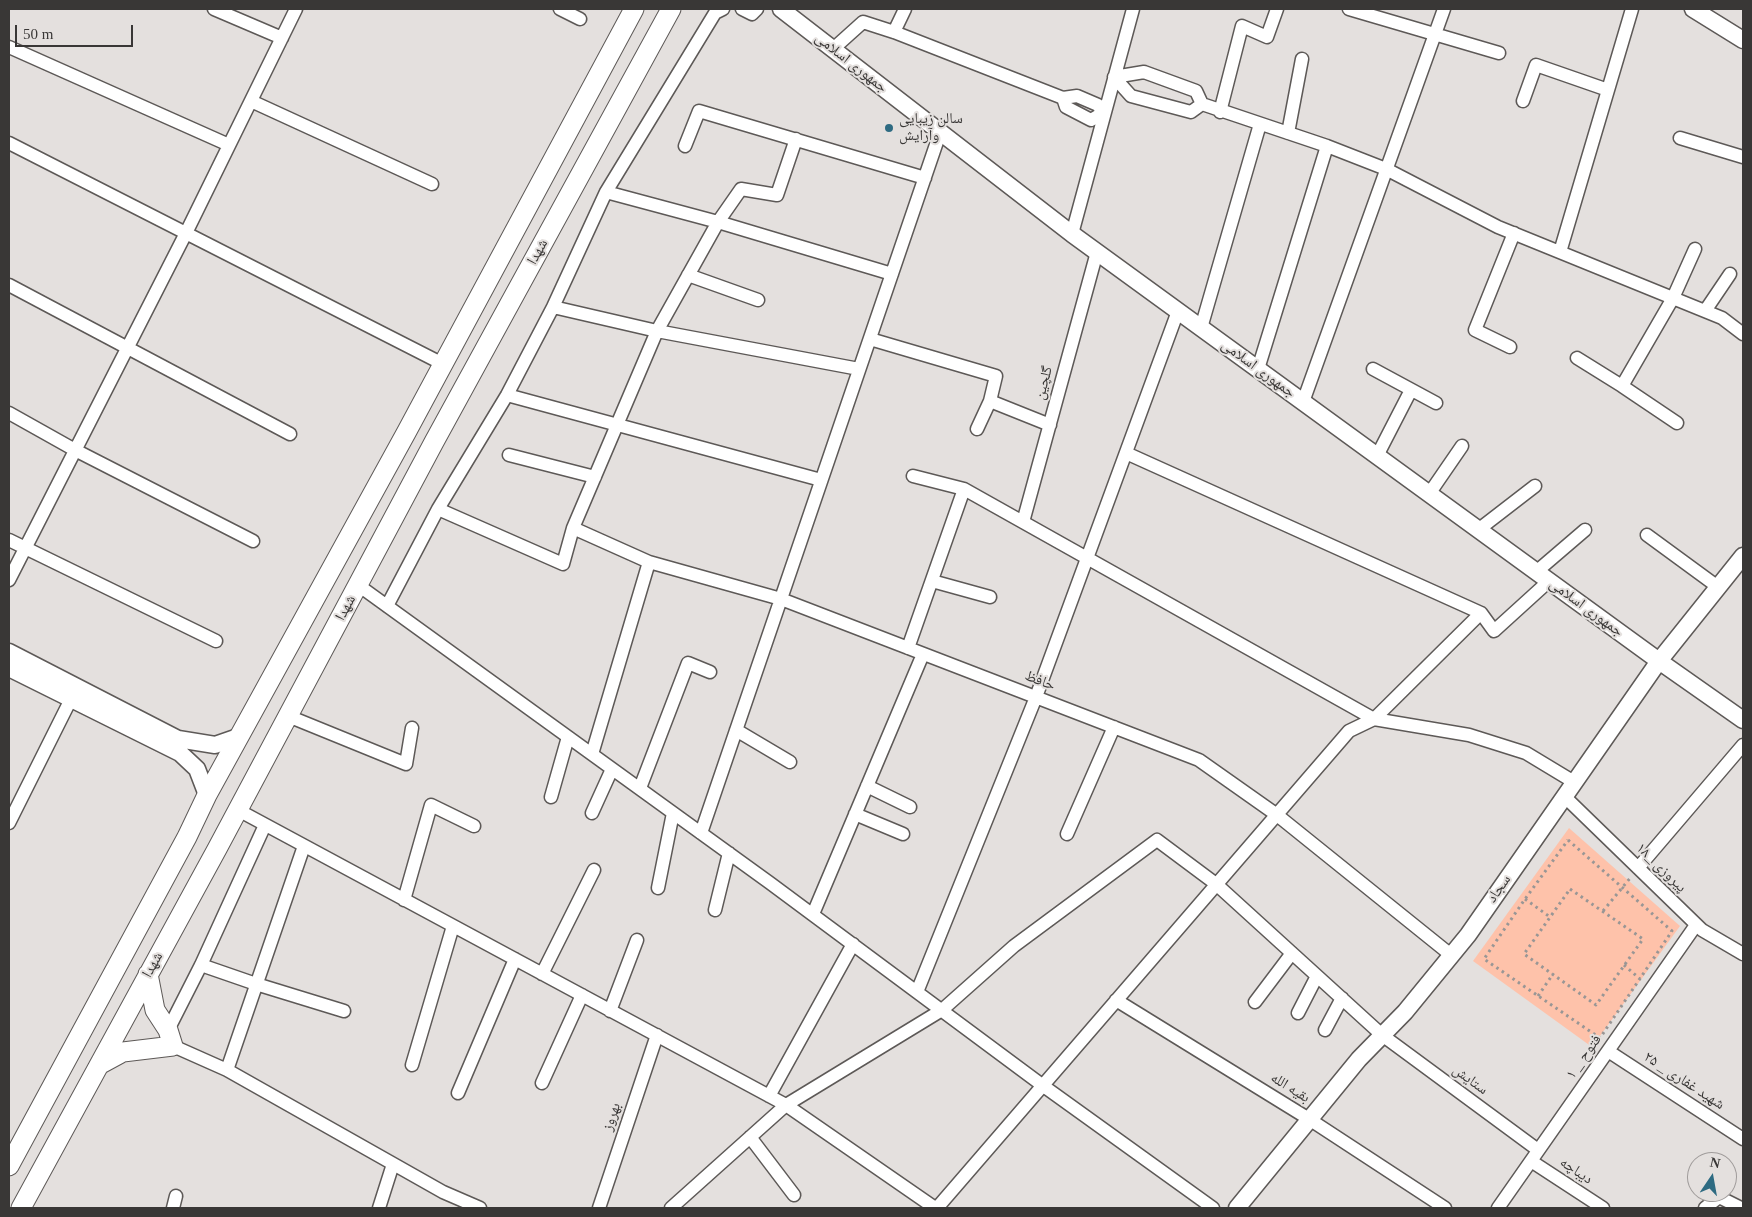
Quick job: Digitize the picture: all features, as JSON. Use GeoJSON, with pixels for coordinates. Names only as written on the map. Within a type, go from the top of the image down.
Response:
{"type":"FeatureCollection","features":[{"type":"Feature","properties":{"kind":"main road","name":"شهدا"},"geometry":{"type":"LineString","coordinates":[[9,1166],[187,837],[207,794],[443,364],[634,9]]}},
{"type":"Feature","properties":{"kind":"main road","name":"شهدا"},"geometry":{"type":"LineString","coordinates":[[21,1208],[671,9]]}},
{"type":"Feature","properties":{"kind":"main road"},"geometry":{"type":"LineString","coordinates":[[489,278],[516,292]]}},
{"type":"Feature","properties":{"kind":"main road"},"geometry":{"type":"LineString","coordinates":[[98,1065],[123,1052],[170,1038],[155,1010],[148,974]]}},
{"type":"Feature","properties":{"kind":"street"},"geometry":{"type":"LineString","coordinates":[[214,9],[282,38]]}},
{"type":"Feature","properties":{"kind":"street"},"geometry":{"type":"LineString","coordinates":[[9,580],[186,233],[296,9]]}},
{"type":"Feature","properties":{"kind":"street"},"geometry":{"type":"LineString","coordinates":[[560,9],[580,19]]}},
{"type":"Feature","properties":{"kind":"street"},"geometry":{"type":"LineString","coordinates":[[387,606],[438,509],[507,395],[553,307],[606,192],[715,13],[723,9]]}},
{"type":"Feature","properties":{"kind":"street"},"geometry":{"type":"LineString","coordinates":[[742,9],[752,14],[757,9]]}},
{"type":"Feature","properties":{"kind":"street","name":"جمهوری اسلامی"},"geometry":{"type":"LineString","coordinates":[[781,9],[1072,234],[1478,530],[1743,720]]}},
{"type":"Feature","properties":{"kind":"street"},"geometry":{"type":"LineString","coordinates":[[894,32],[905,9]]}},
{"type":"Feature","properties":{"kind":"street"},"geometry":{"type":"LineString","coordinates":[[1072,234],[1133,9]]}},
{"type":"Feature","properties":{"kind":"street"},"geometry":{"type":"LineString","coordinates":[[1220,112],[1242,26],[1267,37],[1277,9]]}},
{"type":"Feature","properties":{"kind":"street"},"geometry":{"type":"LineString","coordinates":[[1349,9],[1499,53]]}},
{"type":"Feature","properties":{"kind":"street"},"geometry":{"type":"LineString","coordinates":[[1303,402],[1444,9]]}},
{"type":"Feature","properties":{"kind":"street"},"geometry":{"type":"LineString","coordinates":[[1560,252],[1632,9]]}},
{"type":"Feature","properties":{"kind":"street"},"geometry":{"type":"LineString","coordinates":[[1693,9],[1743,40]]}},
{"type":"Feature","properties":{"kind":"street"},"geometry":{"type":"LineString","coordinates":[[833,49],[863,22],[894,32],[1063,98],[1077,96],[1098,104],[1104,114]]}},
{"type":"Feature","properties":{"kind":"street"},"geometry":{"type":"LineString","coordinates":[[9,46],[229,145]]}},
{"type":"Feature","properties":{"kind":"street"},"geometry":{"type":"LineString","coordinates":[[1288,133],[1302,59]]}},
{"type":"Feature","properties":{"kind":"street"},"geometry":{"type":"LineString","coordinates":[[1523,101],[1536,65],[1608,90]]}},
{"type":"Feature","properties":{"kind":"street"},"geometry":{"type":"LineString","coordinates":[[1114,77],[1144,72],[1196,92],[1202,104],[1220,112],[1327,146],[1386,169],[1498,227],[1722,318],[1743,334]]}},
{"type":"Feature","properties":{"kind":"street"},"geometry":{"type":"LineString","coordinates":[[1114,77],[1131,96],[1191,112],[1202,104]]}},
{"type":"Feature","properties":{"kind":"street"},"geometry":{"type":"LineString","coordinates":[[251,101],[432,184]]}},
{"type":"Feature","properties":{"kind":"street"},"geometry":{"type":"LineString","coordinates":[[685,146],[699,112],[925,178]]}},
{"type":"Feature","properties":{"kind":"street"},"geometry":{"type":"LineString","coordinates":[[1201,328],[1260,124]]}},
{"type":"Feature","properties":{"kind":"street"},"geometry":{"type":"LineString","coordinates":[[701,833],[940,133]]}},
{"type":"Feature","properties":{"kind":"street"},"geometry":{"type":"LineString","coordinates":[[1680,138],[1743,157]]}},
{"type":"Feature","properties":{"kind":"street"},"geometry":{"type":"LineString","coordinates":[[438,509],[563,564],[573,528],[657,331],[718,222],[740,189],[777,195],[796,139]]}},
{"type":"Feature","properties":{"kind":"street"},"geometry":{"type":"LineString","coordinates":[[9,143],[443,364]]}},
{"type":"Feature","properties":{"kind":"street"},"geometry":{"type":"LineString","coordinates":[[1258,369],[1327,146]]}},
{"type":"Feature","properties":{"kind":"street"},"geometry":{"type":"LineString","coordinates":[[606,192],[718,222],[892,274]]}},
{"type":"Feature","properties":{"kind":"street"},"geometry":{"type":"LineString","coordinates":[[1510,347],[1476,330],[1514,233]]}},
{"type":"Feature","properties":{"kind":"street"},"geometry":{"type":"LineString","coordinates":[[1622,386],[1673,298],[1694,249]]}},
{"type":"Feature","properties":{"kind":"street","name":"گلچین"},"geometry":{"type":"LineString","coordinates":[[1023,522],[1097,252]]}},
{"type":"Feature","properties":{"kind":"street"},"geometry":{"type":"LineString","coordinates":[[1705,311],[1730,274]]}},
{"type":"Feature","properties":{"kind":"street"},"geometry":{"type":"LineString","coordinates":[[688,276],[758,300]]}},
{"type":"Feature","properties":{"kind":"street"},"geometry":{"type":"LineString","coordinates":[[9,285],[290,434]]}},
{"type":"Feature","properties":{"kind":"street"},"geometry":{"type":"LineString","coordinates":[[553,307],[657,331],[860,369]]}},
{"type":"Feature","properties":{"kind":"street"},"geometry":{"type":"LineString","coordinates":[[917,992],[1036,697],[1178,311]]}},
{"type":"Feature","properties":{"kind":"street"},"geometry":{"type":"LineString","coordinates":[[870,340],[996,376],[990,401],[977,429]]}},
{"type":"Feature","properties":{"kind":"street"},"geometry":{"type":"LineString","coordinates":[[1577,358],[1676,423]]}},
{"type":"Feature","properties":{"kind":"street"},"geometry":{"type":"LineString","coordinates":[[1372,369],[1436,403]]}},
{"type":"Feature","properties":{"kind":"street"},"geometry":{"type":"LineString","coordinates":[[1377,456],[1412,390]]}},
{"type":"Feature","properties":{"kind":"street"},"geometry":{"type":"LineString","coordinates":[[507,395],[821,480]]}},
{"type":"Feature","properties":{"kind":"street"},"geometry":{"type":"LineString","coordinates":[[990,401],[1050,425]]}},
{"type":"Feature","properties":{"kind":"street"},"geometry":{"type":"LineString","coordinates":[[9,413],[76,450],[254,542]]}},
{"type":"Feature","properties":{"kind":"street"},"geometry":{"type":"LineString","coordinates":[[1429,494],[1462,446]]}},
{"type":"Feature","properties":{"kind":"street"},"geometry":{"type":"LineString","coordinates":[[1126,453],[1480,613],[1494,631],[1585,530]]}},
{"type":"Feature","properties":{"kind":"street"},"geometry":{"type":"LineString","coordinates":[[508,455],[595,477]]}},
{"type":"Feature","properties":{"kind":"street"},"geometry":{"type":"LineString","coordinates":[[912,476],[964,489],[1374,720],[1469,735],[1526,753],[1574,782]]}},
{"type":"Feature","properties":{"kind":"street"},"geometry":{"type":"LineString","coordinates":[[1478,530],[1534,486]]}},
{"type":"Feature","properties":{"kind":"street"},"geometry":{"type":"LineString","coordinates":[[908,648],[964,489]]}},
{"type":"Feature","properties":{"kind":"street","name":"حافظ"},"geometry":{"type":"LineString","coordinates":[[573,528],[649,562],[781,599],[1199,760],[1276,815],[1451,955]]}},
{"type":"Feature","properties":{"kind":"street"},"geometry":{"type":"LineString","coordinates":[[1647,535],[1718,588]]}},
{"type":"Feature","properties":{"kind":"street"},"geometry":{"type":"LineString","coordinates":[[9,540],[216,641]]}},
{"type":"Feature","properties":{"kind":"street","name":"سجاد"},"geometry":{"type":"LineString","coordinates":[[1237,1208],[1359,1059],[1405,1012],[1468,935],[1659,661],[1743,557]]}},
{"type":"Feature","properties":{"kind":"street"},"geometry":{"type":"LineString","coordinates":[[592,754],[649,562]]}},
{"type":"Feature","properties":{"kind":"street"},"geometry":{"type":"LineString","coordinates":[[932,581],[990,597]]}},
{"type":"Feature","properties":{"kind":"street"},"geometry":{"type":"LineString","coordinates":[[358,585],[813,914],[1042,1085],[1213,1208]]}},
{"type":"Feature","properties":{"kind":"street"},"geometry":{"type":"LineString","coordinates":[[238,810],[786,1105],[936,1208],[1349,731],[1374,720],[1480,613]]}},
{"type":"Feature","properties":{"kind":"street"},"geometry":{"type":"LineString","coordinates":[[9,652],[83,700],[180,753],[198,769],[207,794]]}},
{"type":"Feature","properties":{"kind":"street"},"geometry":{"type":"LineString","coordinates":[[813,914],[923,654]]}},
{"type":"Feature","properties":{"kind":"street"},"geometry":{"type":"LineString","coordinates":[[640,788],[688,663],[710,672]]}},
{"type":"Feature","properties":{"kind":"street"},"geometry":{"type":"LineString","coordinates":[[9,668],[178,739],[215,745],[238,737]]}},
{"type":"Feature","properties":{"kind":"street"},"geometry":{"type":"LineString","coordinates":[[10,819],[83,700]]}},
{"type":"Feature","properties":{"kind":"street"},"geometry":{"type":"LineString","coordinates":[[288,716],[406,764],[412,728]]}},
{"type":"Feature","properties":{"kind":"street"},"geometry":{"type":"LineString","coordinates":[[1067,834],[1114,727]]}},
{"type":"Feature","properties":{"kind":"street"},"geometry":{"type":"LineString","coordinates":[[736,730],[790,762]]}},
{"type":"Feature","properties":{"kind":"street"},"geometry":{"type":"LineString","coordinates":[[551,797],[568,737]]}},
{"type":"Feature","properties":{"kind":"street"},"geometry":{"type":"LineString","coordinates":[[1638,868],[1743,746]]}},
{"type":"Feature","properties":{"kind":"street"},"geometry":{"type":"LineString","coordinates":[[592,812],[612,769]]}},
{"type":"Feature","properties":{"kind":"street"},"geometry":{"type":"LineString","coordinates":[[867,786],[910,807]]}},
{"type":"Feature","properties":{"kind":"street","name":"پیروزی _۱۸"},"geometry":{"type":"LineString","coordinates":[[1564,796],[1696,925],[1702,930],[1741,948]]}},
{"type":"Feature","properties":{"kind":"street"},"geometry":{"type":"LineString","coordinates":[[404,900],[431,806],[474,826]]}},
{"type":"Feature","properties":{"kind":"street"},"geometry":{"type":"LineString","coordinates":[[658,888],[673,813]]}},
{"type":"Feature","properties":{"kind":"street"},"geometry":{"type":"LineString","coordinates":[[856,814],[903,834]]}},
{"type":"Feature","properties":{"kind":"street"},"geometry":{"type":"LineString","coordinates":[[265,825],[170,1038],[444,1192],[480,1208]]}},
{"type":"Feature","properties":{"kind":"street","name":"ستایش"},"geometry":{"type":"LineString","coordinates":[[942,1010],[1014,946],[1157,840],[1216,884],[1382,1035],[1535,1155]]}},
{"type":"Feature","properties":{"kind":"street"},"geometry":{"type":"LineString","coordinates":[[227,1070],[304,846]]}},
{"type":"Feature","properties":{"kind":"street"},"geometry":{"type":"LineString","coordinates":[[716,910],[729,853]]}},
{"type":"Feature","properties":{"kind":"street"},"geometry":{"type":"LineString","coordinates":[[542,974],[594,870]]}},
{"type":"Feature","properties":{"kind":"street","name":"فتوح _ ۱"},"geometry":{"type":"LineString","coordinates":[[1498,1208],[1696,925]]}},
{"type":"Feature","properties":{"kind":"street"},"geometry":{"type":"LineString","coordinates":[[412,1064],[454,926]]}},
{"type":"Feature","properties":{"kind":"street"},"geometry":{"type":"LineString","coordinates":[[610,1010],[637,940]]}},
{"type":"Feature","properties":{"kind":"street"},"geometry":{"type":"LineString","coordinates":[[769,1096],[853,944]]}},
{"type":"Feature","properties":{"kind":"street"},"geometry":{"type":"LineString","coordinates":[[1255,1002],[1292,953]]}},
{"type":"Feature","properties":{"kind":"street"},"geometry":{"type":"LineString","coordinates":[[458,1094],[515,959]]}},
{"type":"Feature","properties":{"kind":"street"},"geometry":{"type":"LineString","coordinates":[[201,965],[344,1011]]}},
{"type":"Feature","properties":{"kind":"street"},"geometry":{"type":"LineString","coordinates":[[1298,1013],[1317,976]]}},
{"type":"Feature","properties":{"kind":"street"},"geometry":{"type":"LineString","coordinates":[[542,1083],[582,995]]}},
{"type":"Feature","properties":{"kind":"street"},"geometry":{"type":"LineString","coordinates":[[1325,1030],[1342,998]]}},
{"type":"Feature","properties":{"kind":"street","name":"بقیه الله"},"geometry":{"type":"LineString","coordinates":[[1116,1000],[1309,1119],[1445,1208]]}},
{"type":"Feature","properties":{"kind":"street"},"geometry":{"type":"LineString","coordinates":[[671,1208],[786,1105],[942,1010]]}},
{"type":"Feature","properties":{"kind":"street","name":"بهروز"},"geometry":{"type":"LineString","coordinates":[[599,1208],[657,1035]]}},
{"type":"Feature","properties":{"kind":"street","name":"شهید غفاری _ ۲۵"},"geometry":{"type":"LineString","coordinates":[[1608,1050],[1743,1139]]}},
{"type":"Feature","properties":{"kind":"street"},"geometry":{"type":"LineString","coordinates":[[750,1137],[794,1195]]}},
{"type":"Feature","properties":{"kind":"street","name":"دیباچه"},"geometry":{"type":"LineString","coordinates":[[1535,1155],[1603,1208]]}},
{"type":"Feature","properties":{"kind":"street"},"geometry":{"type":"LineString","coordinates":[[379,1208],[393,1164]]}},
{"type":"Feature","properties":{"kind":"street"},"geometry":{"type":"LineString","coordinates":[[1705,1208],[1719,1197],[1741,1208]]}},
{"type":"Feature","properties":{"kind":"path"},"geometry":{"type":"LineString","coordinates":[[1568,840],[1672,931],[1600,1038],[1484,959],[1525,899],[1568,840]]}},
{"type":"Feature","properties":{"kind":"path"},"geometry":{"type":"LineString","coordinates":[[1603,912],[1638,868]]}},
{"type":"Feature","properties":{"kind":"path"},"geometry":{"type":"LineString","coordinates":[[1570,888],[1642,939],[1596,1005],[1524,954],[1550,917],[1570,888]]}},
{"type":"Feature","properties":{"kind":"path"},"geometry":{"type":"LineString","coordinates":[[1525,899],[1550,917]]}},
{"type":"Feature","properties":{"kind":"path"},"geometry":{"type":"LineString","coordinates":[[1624,965],[1640,979]]}},
{"type":"Feature","properties":{"kind":"path"},"geometry":{"type":"LineString","coordinates":[[1538,996],[1553,974]]}},
{"type":"Feature","properties":{"kind":"shaded area"},"geometry":{"type":"Polygon","coordinates":[[[1569,828],[1680,926],[1592,1047],[1473,961],[1569,828]]]}},
{"type":"Feature","properties":{"kind":"place","name":"سالن زیبایی وآرایش"},"geometry":{"type":"Point","coordinates":[889,128]}}]}
